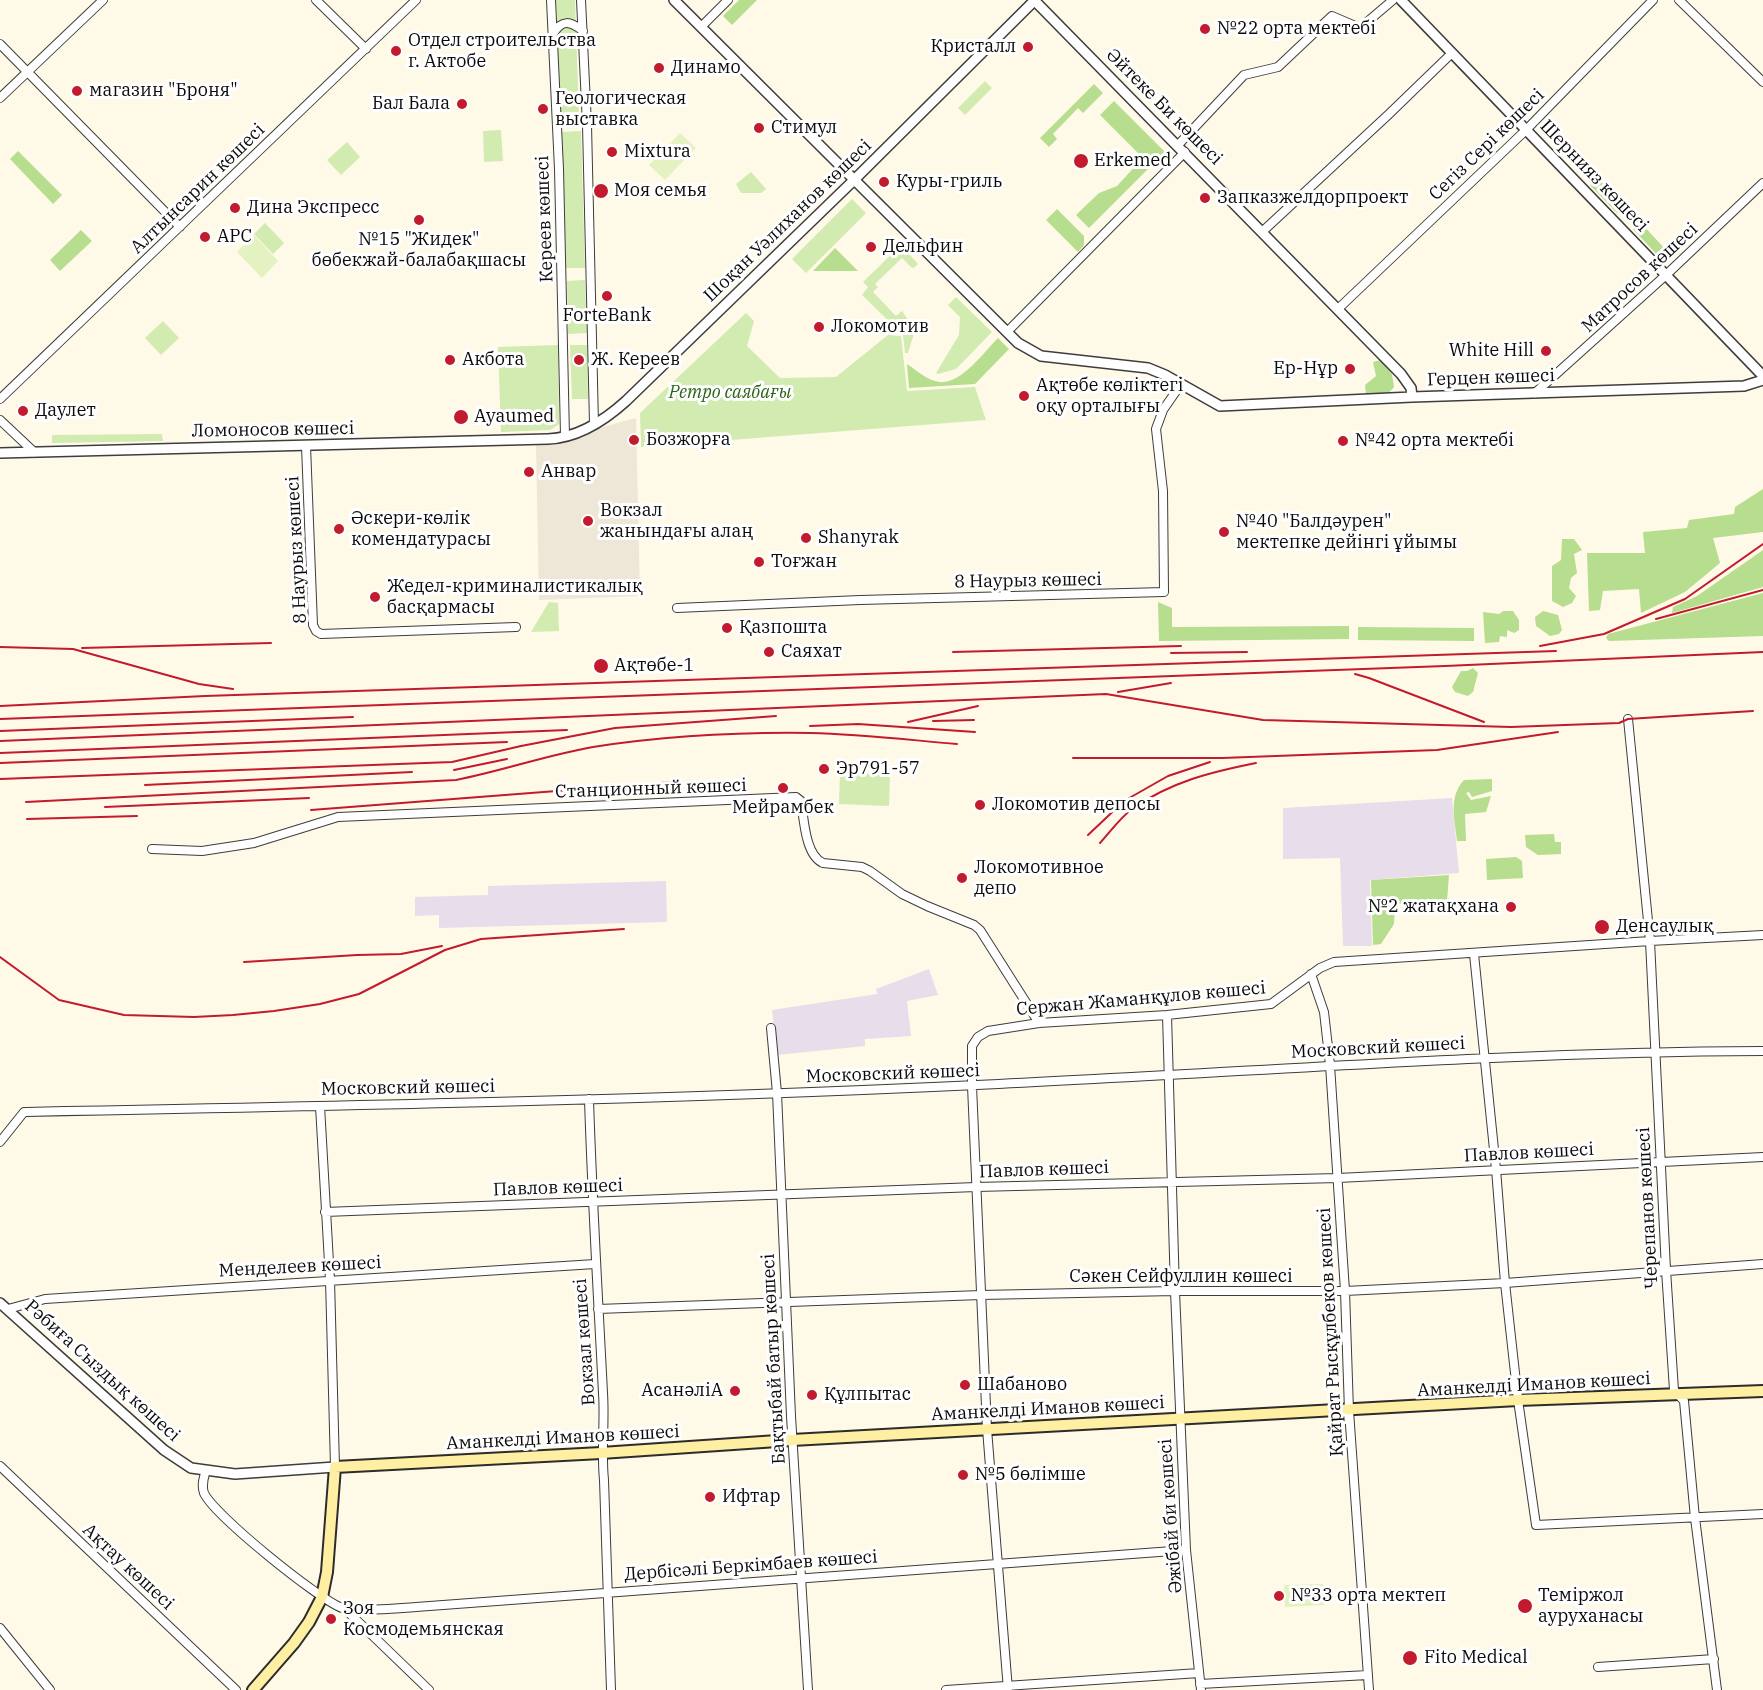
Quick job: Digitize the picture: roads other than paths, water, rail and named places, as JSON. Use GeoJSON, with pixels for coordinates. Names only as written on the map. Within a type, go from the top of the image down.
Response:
{"type":"FeatureCollection","features":[{"type":"Feature","properties":{"kind":"main road","name":"Аманкелді Иманов көшесі"},"geometry":{"type":"LineString","coordinates":[[335,1467],[601,1454],[792,1440],[1179,1418],[1349,1411],[1518,1400],[1763,1391]]}},
{"type":"Feature","properties":{"kind":"main road"},"geometry":{"type":"LineString","coordinates":[[253,1690],[294,1643],[309,1622],[322,1597],[327,1572],[335,1467]]}},
{"type":"Feature","properties":{"kind":"street"},"geometry":{"type":"LineString","coordinates":[[0,98],[103,0]]}},
{"type":"Feature","properties":{"kind":"street"},"geometry":{"type":"LineString","coordinates":[[316,0],[366,49]]}},
{"type":"Feature","properties":{"kind":"street","name":"Алтынсарин көшесі"},"geometry":{"type":"LineString","coordinates":[[0,399],[416,0]]}},
{"type":"Feature","properties":{"kind":"street","name":"Кереев көшесі"},"geometry":{"type":"LineString","coordinates":[[551,0],[559,169],[566,436]]}},
{"type":"Feature","properties":{"kind":"street"},"geometry":{"type":"LineString","coordinates":[[581,0],[587,125],[594,424]]}},
{"type":"Feature","properties":{"kind":"street"},"geometry":{"type":"LineString","coordinates":[[674,0],[1018,343],[1035,354],[1148,368],[1181,384]]}},
{"type":"Feature","properties":{"kind":"street"},"geometry":{"type":"LineString","coordinates":[[701,27],[728,0]]}},
{"type":"Feature","properties":{"kind":"street","name":"Әйтеке Би көшесі"},"geometry":{"type":"LineString","coordinates":[[1034,0],[1182,148],[1401,374],[1411,388],[1412,397]]}},
{"type":"Feature","properties":{"kind":"street","name":"Шоқан Уәлиханов көшесі"},"geometry":{"type":"LineString","coordinates":[[548,440],[566,436],[594,424],[626,400],[853,181],[1034,0]]}},
{"type":"Feature","properties":{"kind":"street"},"geometry":{"type":"LineString","coordinates":[[1007,332],[1182,148],[1244,75],[1278,67],[1332,16],[1360,28],[1393,0]]}},
{"type":"Feature","properties":{"kind":"street","name":"Шернияз көшесі"},"geometry":{"type":"LineString","coordinates":[[1401,0],[1763,376]]}},
{"type":"Feature","properties":{"kind":"street","name":"Сегіз Сері көшесі"},"geometry":{"type":"LineString","coordinates":[[1338,308],[1526,129],[1653,0]]}},
{"type":"Feature","properties":{"kind":"street"},"geometry":{"type":"LineString","coordinates":[[1679,0],[1763,82]]}},
{"type":"Feature","properties":{"kind":"street"},"geometry":{"type":"LineString","coordinates":[[552,35],[560,24],[566,21],[571,22],[582,31]]}},
{"type":"Feature","properties":{"kind":"street"},"geometry":{"type":"LineString","coordinates":[[0,44],[180,227]]}},
{"type":"Feature","properties":{"kind":"street"},"geometry":{"type":"LineString","coordinates":[[1263,231],[1388,116],[1452,53]]}},
{"type":"Feature","properties":{"kind":"street","name":"Матросов көшесі"},"geometry":{"type":"LineString","coordinates":[[1535,393],[1666,275],[1763,183]]}},
{"type":"Feature","properties":{"kind":"street","name":"Герцен көшесі"},"geometry":{"type":"LineString","coordinates":[[1181,384],[1220,406],[1744,386],[1763,380]]}},
{"type":"Feature","properties":{"kind":"street","name":"8 Наурыз көшесі"},"geometry":{"type":"LineString","coordinates":[[676,608],[860,600],[1164,592],[1164,491],[1156,429],[1163,410],[1181,384]]}},
{"type":"Feature","properties":{"kind":"street"},"geometry":{"type":"LineString","coordinates":[[0,420],[34,452]]}},
{"type":"Feature","properties":{"kind":"street","name":"Ломоносов көшесі"},"geometry":{"type":"LineString","coordinates":[[0,453],[548,440]]}},
{"type":"Feature","properties":{"kind":"street","name":"8 Наурыз көшесі"},"geometry":{"type":"LineString","coordinates":[[306,446],[313,625],[316,631],[321,634],[516,627]]}},
{"type":"Feature","properties":{"kind":"street","name":"Черепанов көшесі"},"geometry":{"type":"LineString","coordinates":[[1628,719],[1650,941],[1674,1390],[1684,1401],[1695,1518],[1717,1690]]}},
{"type":"Feature","properties":{"kind":"street","name":"Станционный көшесі"},"geometry":{"type":"LineString","coordinates":[[152,849],[202,851],[254,843],[338,817],[796,797],[801,801],[810,851],[818,861],[862,867],[902,894],[974,925],[980,930],[1039,1023]]}},
{"type":"Feature","properties":{"kind":"street","name":"Сержан Жаманқұлов көшесі"},"geometry":{"type":"LineString","coordinates":[[972,1086],[972,1046],[978,1037],[988,1031],[1039,1023],[1167,1015],[1271,1004],[1311,974],[1334,962],[1763,935]]}},
{"type":"Feature","properties":{"kind":"street"},"geometry":{"type":"LineString","coordinates":[[1474,954],[1486,1057],[1505,1283],[1518,1400],[1536,1525],[1763,1514]]}},
{"type":"Feature","properties":{"kind":"street","name":"Қайрат Рысқұлбеков көшесі"},"geometry":{"type":"LineString","coordinates":[[1311,974],[1324,1012],[1329,1065],[1345,1291],[1349,1411],[1369,1690]]}},
{"type":"Feature","properties":{"kind":"street","name":"Әжібай би көшесі"},"geometry":{"type":"LineString","coordinates":[[1167,1015],[1179,1418],[1186,1550],[1200,1687]]}},
{"type":"Feature","properties":{"kind":"street","name":"Бақтыбай батыр көшесі"},"geometry":{"type":"LineString","coordinates":[[771,1028],[777,1093],[792,1440],[808,1690]]}},
{"type":"Feature","properties":{"kind":"street","name":"Московский көшесі"},"geometry":{"type":"LineString","coordinates":[[0,1142],[24,1112],[777,1093],[1170,1076],[1486,1057],[1763,1051]]}},
{"type":"Feature","properties":{"kind":"street"},"geometry":{"type":"LineString","coordinates":[[972,1086],[987,1429],[1007,1688]]}},
{"type":"Feature","properties":{"kind":"street","name":"Вокзал көшесі"},"geometry":{"type":"LineString","coordinates":[[589,1099],[592,1202],[604,1418],[601,1454],[611,1690]]}},
{"type":"Feature","properties":{"kind":"street"},"geometry":{"type":"LineString","coordinates":[[320,1106],[330,1280],[335,1467]]}},
{"type":"Feature","properties":{"kind":"street","name":"Павлов көшесі"},"geometry":{"type":"LineString","coordinates":[[325,1212],[976,1187],[1338,1178],[1763,1157]]}},
{"type":"Feature","properties":{"kind":"street","name":"Менделеев көшесі"},"geometry":{"type":"LineString","coordinates":[[4,1306],[45,1299],[595,1264]]}},
{"type":"Feature","properties":{"kind":"street","name":"Сәкен Сейфуллин көшесі"},"geometry":{"type":"LineString","coordinates":[[598,1310],[981,1294],[1345,1291],[1505,1283],[1763,1264]]}},
{"type":"Feature","properties":{"kind":"street","name":"Рәбиға Сыздық көшесі"},"geometry":{"type":"LineString","coordinates":[[4,1306],[164,1450],[191,1468],[235,1474],[335,1467]]}},
{"type":"Feature","properties":{"kind":"street","name":"Ақтау көшесі"},"geometry":{"type":"LineString","coordinates":[[0,1466],[236,1690]]}},
{"type":"Feature","properties":{"kind":"street"},"geometry":{"type":"LineString","coordinates":[[206,1470],[203,1488],[216,1509],[263,1552],[322,1597]]}},
{"type":"Feature","properties":{"kind":"street","name":"Дербісәлі Беркімбаев көшесі"},"geometry":{"type":"LineString","coordinates":[[322,1597],[345,1609],[416,1608],[1186,1550]]}},
{"type":"Feature","properties":{"kind":"street"},"geometry":{"type":"LineString","coordinates":[[345,1609],[429,1690]]}},
{"type":"Feature","properties":{"kind":"street"},"geometry":{"type":"LineString","coordinates":[[0,1628],[50,1690]]}},
{"type":"Feature","properties":{"kind":"street"},"geometry":{"type":"LineString","coordinates":[[1598,1667],[1714,1659]]}},
{"type":"Feature","properties":{"kind":"street"},"geometry":{"type":"LineString","coordinates":[[946,1690],[1007,1688],[1199,1673]]}},
{"type":"Feature","properties":{"kind":"street"},"geometry":{"type":"LineString","coordinates":[[1200,1687],[1368,1675]]}},
{"type":"Feature","properties":{"kind":"railway"},"geometry":{"type":"LineString","coordinates":[[1540,646],[1604,634],[1685,599],[1763,544]]}},
{"type":"Feature","properties":{"kind":"railway"},"geometry":{"type":"LineString","coordinates":[[1656,619],[1763,590]]}},
{"type":"Feature","properties":{"kind":"railway"},"geometry":{"type":"LineString","coordinates":[[82,648],[271,643]]}},
{"type":"Feature","properties":{"kind":"railway"},"geometry":{"type":"LineString","coordinates":[[953,652],[1181,646]]}},
{"type":"Feature","properties":{"kind":"railway"},"geometry":{"type":"LineString","coordinates":[[0,647],[73,649],[199,684],[233,689]]}},
{"type":"Feature","properties":{"kind":"railway"},"geometry":{"type":"LineString","coordinates":[[0,706],[205,696],[1556,651]]}},
{"type":"Feature","properties":{"kind":"railway"},"geometry":{"type":"LineString","coordinates":[[1171,653],[1247,652]]}},
{"type":"Feature","properties":{"kind":"railway"},"geometry":{"type":"LineString","coordinates":[[0,719],[1445,666],[1763,652]]}},
{"type":"Feature","properties":{"kind":"railway"},"geometry":{"type":"LineString","coordinates":[[1355,674],[1484,722]]}},
{"type":"Feature","properties":{"kind":"railway"},"geometry":{"type":"LineString","coordinates":[[1118,692],[1171,683]]}},
{"type":"Feature","properties":{"kind":"railway"},"geometry":{"type":"LineString","coordinates":[[0,741],[1106,694],[1263,720],[1511,727],[1619,723],[1628,719],[1753,711]]}},
{"type":"Feature","properties":{"kind":"railway"},"geometry":{"type":"LineString","coordinates":[[908,722],[978,706]]}},
{"type":"Feature","properties":{"kind":"railway"},"geometry":{"type":"LineString","coordinates":[[0,779],[452,762],[615,728],[776,716]]}},
{"type":"Feature","properties":{"kind":"railway"},"geometry":{"type":"LineString","coordinates":[[0,731],[353,717]]}},
{"type":"Feature","properties":{"kind":"railway"},"geometry":{"type":"LineString","coordinates":[[933,721],[974,720]]}},
{"type":"Feature","properties":{"kind":"railway"},"geometry":{"type":"LineString","coordinates":[[810,726],[858,724],[975,732]]}},
{"type":"Feature","properties":{"kind":"railway"},"geometry":{"type":"LineString","coordinates":[[0,753],[567,730]]}},
{"type":"Feature","properties":{"kind":"railway"},"geometry":{"type":"LineString","coordinates":[[1073,758],[1222,758],[1437,750],[1558,732]]}},
{"type":"Feature","properties":{"kind":"railway"},"geometry":{"type":"LineString","coordinates":[[26,802],[456,780],[593,747],[702,736],[811,733],[957,744]]}},
{"type":"Feature","properties":{"kind":"railway"},"geometry":{"type":"LineString","coordinates":[[0,763],[507,742]]}},
{"type":"Feature","properties":{"kind":"railway"},"geometry":{"type":"LineString","coordinates":[[454,770],[507,759]]}},
{"type":"Feature","properties":{"kind":"railway"},"geometry":{"type":"LineString","coordinates":[[1088,835],[1124,801],[1168,776],[1210,762]]}},
{"type":"Feature","properties":{"kind":"railway"},"geometry":{"type":"LineString","coordinates":[[1100,843],[1132,809],[1161,792],[1207,774],[1256,763]]}},
{"type":"Feature","properties":{"kind":"railway"},"geometry":{"type":"LineString","coordinates":[[145,785],[412,772]]}},
{"type":"Feature","properties":{"kind":"railway"},"geometry":{"type":"LineString","coordinates":[[311,810],[673,782]]}},
{"type":"Feature","properties":{"kind":"railway"},"geometry":{"type":"LineString","coordinates":[[105,807],[309,798]]}},
{"type":"Feature","properties":{"kind":"railway"},"geometry":{"type":"LineString","coordinates":[[27,819],[137,816]]}},
{"type":"Feature","properties":{"kind":"railway"},"geometry":{"type":"LineString","coordinates":[[0,957],[59,1000],[124,1015],[194,1017],[274,1011],[320,1004],[359,994],[445,950],[481,939],[624,929]]}},
{"type":"Feature","properties":{"kind":"railway"},"geometry":{"type":"LineString","coordinates":[[244,962],[401,954],[442,946]]}},
{"type":"Feature","properties":{"kind":"place","name":"№22 орта мектебі"},"geometry":{"type":"Point","coordinates":[1205,29]}},
{"type":"Feature","properties":{"kind":"place","name":"Кристалл"},"geometry":{"type":"Point","coordinates":[1028,47]}},
{"type":"Feature","properties":{"kind":"place","name":"Отдел строительства г. Актобе"},"geometry":{"type":"Point","coordinates":[396,51]}},
{"type":"Feature","properties":{"kind":"place","name":"Динамо"},"geometry":{"type":"Point","coordinates":[659,68]}},
{"type":"Feature","properties":{"kind":"place","name":"магазин \"Броня\""},"geometry":{"type":"Point","coordinates":[77,91]}},
{"type":"Feature","properties":{"kind":"place","name":"Бал Бала"},"geometry":{"type":"Point","coordinates":[462,104]}},
{"type":"Feature","properties":{"kind":"place","name":"Геологическая выставка"},"geometry":{"type":"Point","coordinates":[543,109]}},
{"type":"Feature","properties":{"kind":"place","name":"Стимул"},"geometry":{"type":"Point","coordinates":[759,128]}},
{"type":"Feature","properties":{"kind":"place","name":"Mixtura"},"geometry":{"type":"Point","coordinates":[612,152]}},
{"type":"Feature","properties":{"kind":"place","name":"Erkemed"},"geometry":{"type":"Point","coordinates":[1081,161]}},
{"type":"Feature","properties":{"kind":"place","name":"Куры-гриль"},"geometry":{"type":"Point","coordinates":[884,182]}},
{"type":"Feature","properties":{"kind":"place","name":"Моя семья"},"geometry":{"type":"Point","coordinates":[601,191]}},
{"type":"Feature","properties":{"kind":"place","name":"Запказжелдорпроект"},"geometry":{"type":"Point","coordinates":[1205,198]}},
{"type":"Feature","properties":{"kind":"place","name":"Дина Экспресс"},"geometry":{"type":"Point","coordinates":[235,208]}},
{"type":"Feature","properties":{"kind":"place","name":"№15 \"Жидек\" бөбекжай-балабақшасы"},"geometry":{"type":"Point","coordinates":[419,220]}},
{"type":"Feature","properties":{"kind":"place","name":"АРС"},"geometry":{"type":"Point","coordinates":[205,237]}},
{"type":"Feature","properties":{"kind":"place","name":"Дельфин"},"geometry":{"type":"Point","coordinates":[871,247]}},
{"type":"Feature","properties":{"kind":"place","name":"ForteBank"},"geometry":{"type":"Point","coordinates":[607,296]}},
{"type":"Feature","properties":{"kind":"place","name":"Локомотив"},"geometry":{"type":"Point","coordinates":[819,327]}},
{"type":"Feature","properties":{"kind":"place","name":"White Hill"},"geometry":{"type":"Point","coordinates":[1546,351]}},
{"type":"Feature","properties":{"kind":"place","name":"Акбота"},"geometry":{"type":"Point","coordinates":[450,360]}},
{"type":"Feature","properties":{"kind":"place","name":"Ж. Кереев"},"geometry":{"type":"Point","coordinates":[579,360]}},
{"type":"Feature","properties":{"kind":"place","name":"Ер-Нұр"},"geometry":{"type":"Point","coordinates":[1350,369]}},
{"type":"Feature","properties":{"kind":"place","name":"Ақтөбе көліктегі оқу орталығы"},"geometry":{"type":"Point","coordinates":[1024,396]}},
{"type":"Feature","properties":{"kind":"place","name":"Даулет"},"geometry":{"type":"Point","coordinates":[23,411]}},
{"type":"Feature","properties":{"kind":"place","name":"Ayaumed"},"geometry":{"type":"Point","coordinates":[461,417]}},
{"type":"Feature","properties":{"kind":"place","name":"Бозжорға"},"geometry":{"type":"Point","coordinates":[634,440]}},
{"type":"Feature","properties":{"kind":"place","name":"№42 орта мектебі"},"geometry":{"type":"Point","coordinates":[1343,441]}},
{"type":"Feature","properties":{"kind":"place","name":"Анвар"},"geometry":{"type":"Point","coordinates":[529,472]}},
{"type":"Feature","properties":{"kind":"place","name":"Вокзал жанындағы алаң"},"geometry":{"type":"Point","coordinates":[588,521]}},
{"type":"Feature","properties":{"kind":"place","name":"Әскери-көлік комендатурасы"},"geometry":{"type":"Point","coordinates":[339,529]}},
{"type":"Feature","properties":{"kind":"place","name":"№40 \"Балдәурен\" мектепке дейінгі ұйымы"},"geometry":{"type":"Point","coordinates":[1224,532]}},
{"type":"Feature","properties":{"kind":"place","name":"Shanyrak"},"geometry":{"type":"Point","coordinates":[806,538]}},
{"type":"Feature","properties":{"kind":"place","name":"Тоғжан"},"geometry":{"type":"Point","coordinates":[759,562]}},
{"type":"Feature","properties":{"kind":"place","name":"Жедел-криминалистикалық басқармасы"},"geometry":{"type":"Point","coordinates":[375,597]}},
{"type":"Feature","properties":{"kind":"place","name":"Қазпошта"},"geometry":{"type":"Point","coordinates":[727,628]}},
{"type":"Feature","properties":{"kind":"place","name":"Саяхат"},"geometry":{"type":"Point","coordinates":[769,652]}},
{"type":"Feature","properties":{"kind":"place","name":"Ақтөбе-1"},"geometry":{"type":"Point","coordinates":[601,666]}},
{"type":"Feature","properties":{"kind":"place","name":"Эр791-57"},"geometry":{"type":"Point","coordinates":[824,769]}},
{"type":"Feature","properties":{"kind":"place","name":"Мейрамбек"},"geometry":{"type":"Point","coordinates":[783,788]}},
{"type":"Feature","properties":{"kind":"place","name":"Локомотив депосы"},"geometry":{"type":"Point","coordinates":[980,805]}},
{"type":"Feature","properties":{"kind":"place","name":"Локомотивное депо"},"geometry":{"type":"Point","coordinates":[962,878]}},
{"type":"Feature","properties":{"kind":"place","name":"№2 жатақхана"},"geometry":{"type":"Point","coordinates":[1511,907]}},
{"type":"Feature","properties":{"kind":"place","name":"Денсаулық"},"geometry":{"type":"Point","coordinates":[1602,927]}},
{"type":"Feature","properties":{"kind":"place","name":"Шабаново"},"geometry":{"type":"Point","coordinates":[965,1385]}},
{"type":"Feature","properties":{"kind":"place","name":"АсанәліА"},"geometry":{"type":"Point","coordinates":[735,1391]}},
{"type":"Feature","properties":{"kind":"place","name":"Құлпытас"},"geometry":{"type":"Point","coordinates":[812,1395]}},
{"type":"Feature","properties":{"kind":"place","name":"№5 бөлімше"},"geometry":{"type":"Point","coordinates":[963,1475]}},
{"type":"Feature","properties":{"kind":"place","name":"Ифтар"},"geometry":{"type":"Point","coordinates":[710,1497]}},
{"type":"Feature","properties":{"kind":"place","name":"№33 орта мектеп"},"geometry":{"type":"Point","coordinates":[1279,1596]}},
{"type":"Feature","properties":{"kind":"place","name":"Теміржол ауруханасы"},"geometry":{"type":"Point","coordinates":[1525,1606]}},
{"type":"Feature","properties":{"kind":"place","name":"Зоя Космодемьянская"},"geometry":{"type":"Point","coordinates":[331,1619]}},
{"type":"Feature","properties":{"kind":"place","name":"Fito Medical"},"geometry":{"type":"Point","coordinates":[1410,1658]}},
{"type":"Feature","properties":{"kind":"park label","name":"Ретро саябағы"},"geometry":{"type":"Point","coordinates":[730,393]}}]}
